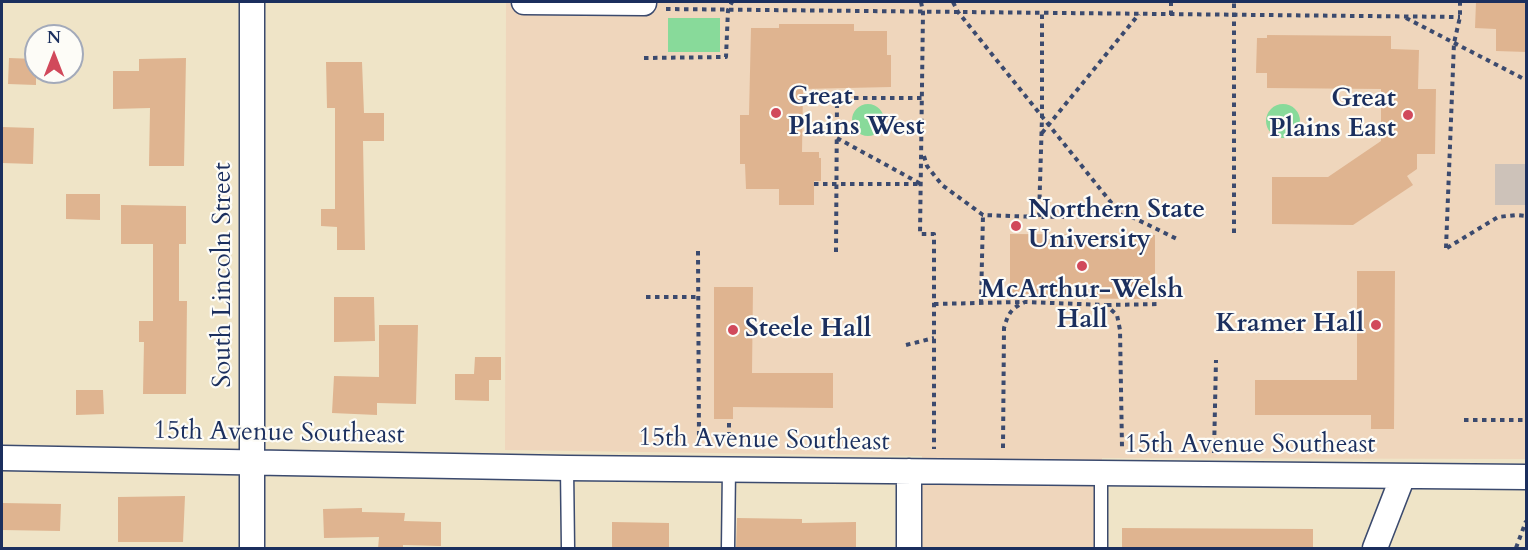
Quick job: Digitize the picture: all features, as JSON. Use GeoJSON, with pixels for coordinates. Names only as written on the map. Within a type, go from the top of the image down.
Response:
{"type":"FeatureCollection","features":[{"type":"Feature","properties":{"kind":"street","name":"South Lincoln Street"},"geometry":{"type":"LineString","coordinates":[[252,2],[252,549]]}},
{"type":"Feature","properties":{"kind":"street"},"geometry":{"type":"LineString","coordinates":[[524,2],[654,6]]}},
{"type":"Feature","properties":{"kind":"street","name":"15th Avenue Southeast"},"geometry":{"type":"LineString","coordinates":[[2,458],[567,468],[1527,477]]}},
{"type":"Feature","properties":{"kind":"street"},"geometry":{"type":"LineString","coordinates":[[909,471],[909,549]]}},
{"type":"Feature","properties":{"kind":"street"},"geometry":{"type":"LineString","coordinates":[[1376,549],[1402,476]]}},
{"type":"Feature","properties":{"kind":"lane"},"geometry":{"type":"LineString","coordinates":[[567,468],[568,549]]}},
{"type":"Feature","properties":{"kind":"lane"},"geometry":{"type":"LineString","coordinates":[[728,549],[729,469]]}},
{"type":"Feature","properties":{"kind":"lane"},"geometry":{"type":"LineString","coordinates":[[1101,473],[1101,549]]}},
{"type":"Feature","properties":{"kind":"path"},"geometry":{"type":"LineString","coordinates":[[644,58],[726,57],[728,10],[732,2]]}},
{"type":"Feature","properties":{"kind":"path"},"geometry":{"type":"LineString","coordinates":[[921,2],[923,12],[921,234],[934,234],[934,471]]}},
{"type":"Feature","properties":{"kind":"path"},"geometry":{"type":"LineString","coordinates":[[953,2],[958,12],[1122,216]]}},
{"type":"Feature","properties":{"kind":"path"},"geometry":{"type":"LineString","coordinates":[[1171,2],[1171,15]]}},
{"type":"Feature","properties":{"kind":"path"},"geometry":{"type":"LineString","coordinates":[[1234,2],[1234,233]]}},
{"type":"Feature","properties":{"kind":"path"},"geometry":{"type":"LineString","coordinates":[[1460,2],[1460,17],[1454,43],[1446,248],[1498,218],[1527,216]]}},
{"type":"Feature","properties":{"kind":"path"},"geometry":{"type":"LineString","coordinates":[[654,6],[728,10],[1460,17]]}},
{"type":"Feature","properties":{"kind":"path"},"geometry":{"type":"LineString","coordinates":[[1039,217],[1042,13]]}},
{"type":"Feature","properties":{"kind":"path"},"geometry":{"type":"LineString","coordinates":[[1042,133],[1139,14]]}},
{"type":"Feature","properties":{"kind":"path"},"geometry":{"type":"LineString","coordinates":[[1405,18],[1527,80]]}},
{"type":"Feature","properties":{"kind":"path"},"geometry":{"type":"LineString","coordinates":[[836,252],[837,98],[922,98]]}},
{"type":"Feature","properties":{"kind":"path"},"geometry":{"type":"LineString","coordinates":[[837,138],[922,184]]}},
{"type":"Feature","properties":{"kind":"path"},"geometry":{"type":"LineString","coordinates":[[922,153],[927,166],[942,185],[983,215],[1130,216],[1177,239]]}},
{"type":"Feature","properties":{"kind":"path"},"geometry":{"type":"LineString","coordinates":[[814,184],[922,184]]}},
{"type":"Feature","properties":{"kind":"path"},"geometry":{"type":"LineString","coordinates":[[981,303],[983,215]]}},
{"type":"Feature","properties":{"kind":"path"},"geometry":{"type":"LineString","coordinates":[[698,251],[699,439]]}},
{"type":"Feature","properties":{"kind":"path"},"geometry":{"type":"LineString","coordinates":[[646,297],[697,297]]}},
{"type":"Feature","properties":{"kind":"path"},"geometry":{"type":"LineString","coordinates":[[934,304],[1025,302],[1159,304]]}},
{"type":"Feature","properties":{"kind":"path"},"geometry":{"type":"LineString","coordinates":[[1003,448],[1004,328],[1008,314],[1014,307],[1025,302]]}},
{"type":"Feature","properties":{"kind":"path"},"geometry":{"type":"LineString","coordinates":[[1106,305],[1116,315],[1120,330],[1122,447]]}},
{"type":"Feature","properties":{"kind":"path"},"geometry":{"type":"LineString","coordinates":[[906,345],[934,338]]}},
{"type":"Feature","properties":{"kind":"path"},"geometry":{"type":"LineString","coordinates":[[1214,474],[1216,360]]}},
{"type":"Feature","properties":{"kind":"path"},"geometry":{"type":"LineString","coordinates":[[1464,420],[1527,420]]}},
{"type":"Feature","properties":{"kind":"path"},"geometry":{"type":"LineString","coordinates":[[1516,549],[1527,521]]}},
{"type":"Feature","properties":{"kind":"shaded area","name":"Northern State University"},"geometry":{"type":"Polygon","coordinates":[[[506,2],[1526,2],[1526,459],[1102,458],[1101,548],[921,548],[922,456],[505,450],[506,2]]]}},
{"type":"Feature","properties":{"kind":"shaded area"},"geometry":{"type":"Polygon","coordinates":[[[1495,164],[1526,164],[1526,205],[1495,205],[1495,164]]]}},
{"type":"Feature","properties":{"kind":"green space"},"geometry":{"type":"Polygon","coordinates":[[[668,18],[720,18],[720,52],[668,52],[668,18]]]}},
{"type":"Feature","properties":{"kind":"green space"},"geometry":{"type":"Polygon","coordinates":[[[868,104],[879,109],[884,120],[879,131],[868,136],[857,131],[852,120],[857,109],[868,104]]]}},
{"type":"Feature","properties":{"kind":"green space"},"geometry":{"type":"Polygon","coordinates":[[[1283,104],[1295,109],[1300,121],[1295,133],[1283,138],[1271,133],[1266,121],[1271,109],[1283,104]]]}},
{"type":"Feature","properties":{"kind":"building"},"geometry":{"type":"Polygon","coordinates":[[[1476,2],[1527,2],[1527,52],[1496,51],[1496,29],[1475,28],[1476,2]]]}},
{"type":"Feature","properties":{"kind":"building","name":"Great Plains West"},"geometry":{"type":"Polygon","coordinates":[[[779,24],[854,24],[854,31],[887,31],[887,55],[891,55],[891,87],[803,89],[802,152],[819,152],[819,158],[821,158],[821,181],[814,181],[814,205],[779,205],[779,189],[746,189],[745,164],[740,164],[740,115],[749,115],[751,28],[779,28],[779,24]]]}},
{"type":"Feature","properties":{"kind":"building","name":"Great Plains East"},"geometry":{"type":"Polygon","coordinates":[[[1267,35],[1391,36],[1391,49],[1419,50],[1418,89],[1436,89],[1435,154],[1417,154],[1417,169],[1407,176],[1413,185],[1353,225],[1272,224],[1272,177],[1328,177],[1381,141],[1381,89],[1267,88],[1267,73],[1256,73],[1257,38],[1267,38],[1267,35]]]}},
{"type":"Feature","properties":{"kind":"building"},"geometry":{"type":"Polygon","coordinates":[[[9,58],[24,59],[24,84],[36,85],[8,84],[9,58]]]}},
{"type":"Feature","properties":{"kind":"building"},"geometry":{"type":"Polygon","coordinates":[[[186,58],[184,166],[149,166],[150,108],[113,109],[113,71],[139,71],[139,59],[186,58]]]}},
{"type":"Feature","properties":{"kind":"building"},"geometry":{"type":"Polygon","coordinates":[[[326,62],[362,62],[364,113],[384,113],[384,141],[363,141],[365,250],[337,250],[337,227],[321,226],[321,209],[335,209],[335,108],[327,108],[326,62]]]}},
{"type":"Feature","properties":{"kind":"building"},"geometry":{"type":"Polygon","coordinates":[[[2,127],[34,128],[33,164],[2,163],[2,127]]]}},
{"type":"Feature","properties":{"kind":"building"},"geometry":{"type":"Polygon","coordinates":[[[66,194],[100,194],[100,220],[66,219],[66,194]]]}},
{"type":"Feature","properties":{"kind":"building"},"geometry":{"type":"Polygon","coordinates":[[[121,205],[186,206],[186,244],[179,244],[179,301],[187,301],[186,394],[143,394],[144,342],[139,342],[139,321],[153,321],[153,244],[121,244],[121,205]]]}},
{"type":"Feature","properties":{"kind":"building","name":"McArthur-Welsh Hall"},"geometry":{"type":"Polygon","coordinates":[[[1010,234],[1155,235],[1155,299],[1010,298],[1010,234]]]}},
{"type":"Feature","properties":{"kind":"building","name":"Kramer Hall"},"geometry":{"type":"Polygon","coordinates":[[[1357,271],[1395,271],[1394,429],[1371,429],[1371,415],[1255,415],[1255,380],[1357,380],[1357,271]]]}},
{"type":"Feature","properties":{"kind":"building","name":"Steele Hall"},"geometry":{"type":"Polygon","coordinates":[[[714,287],[753,287],[752,373],[833,373],[833,408],[733,407],[733,419],[714,419],[714,287]]]}},
{"type":"Feature","properties":{"kind":"building"},"geometry":{"type":"Polygon","coordinates":[[[334,297],[374,297],[375,341],[334,342],[334,297]]]}},
{"type":"Feature","properties":{"kind":"building"},"geometry":{"type":"Polygon","coordinates":[[[379,325],[418,325],[416,404],[377,403],[377,415],[332,413],[334,376],[379,377],[379,325]]]}},
{"type":"Feature","properties":{"kind":"building"},"geometry":{"type":"Polygon","coordinates":[[[475,357],[501,357],[501,380],[489,380],[489,401],[455,400],[455,374],[474,374],[475,357]]]}},
{"type":"Feature","properties":{"kind":"building"},"geometry":{"type":"Polygon","coordinates":[[[76,390],[103,390],[104,414],[76,415],[76,390]]]}},
{"type":"Feature","properties":{"kind":"building"},"geometry":{"type":"Polygon","coordinates":[[[185,496],[183,542],[118,542],[118,497],[185,496]]]}},
{"type":"Feature","properties":{"kind":"building"},"geometry":{"type":"Polygon","coordinates":[[[2,503],[61,504],[60,531],[2,530],[2,503]]]}},
{"type":"Feature","properties":{"kind":"building"},"geometry":{"type":"Polygon","coordinates":[[[362,508],[362,512],[405,513],[404,521],[441,522],[441,546],[403,545],[403,549],[378,549],[379,537],[324,538],[323,509],[362,508]]]}},
{"type":"Feature","properties":{"kind":"building"},"geometry":{"type":"Polygon","coordinates":[[[737,518],[802,519],[802,523],[856,522],[856,549],[736,549],[737,518]]]}},
{"type":"Feature","properties":{"kind":"building"},"geometry":{"type":"Polygon","coordinates":[[[612,522],[669,523],[669,549],[612,549],[612,522]]]}},
{"type":"Feature","properties":{"kind":"building"},"geometry":{"type":"Polygon","coordinates":[[[1122,528],[1313,529],[1313,549],[1122,549],[1122,528]]]}},
{"type":"Feature","properties":{"kind":"place","name":"Great Plains West"},"geometry":{"type":"Point","coordinates":[776,113]}},
{"type":"Feature","properties":{"kind":"place","name":"Great Plains East"},"geometry":{"type":"Point","coordinates":[1408,115]}},
{"type":"Feature","properties":{"kind":"place","name":"Northern State University"},"geometry":{"type":"Point","coordinates":[1016,226]}},
{"type":"Feature","properties":{"kind":"place","name":"McArthur-Welsh Hall"},"geometry":{"type":"Point","coordinates":[1082,266]}},
{"type":"Feature","properties":{"kind":"place","name":"Kramer Hall"},"geometry":{"type":"Point","coordinates":[1376,325]}},
{"type":"Feature","properties":{"kind":"place","name":"Steele Hall"},"geometry":{"type":"Point","coordinates":[733,330]}}]}
